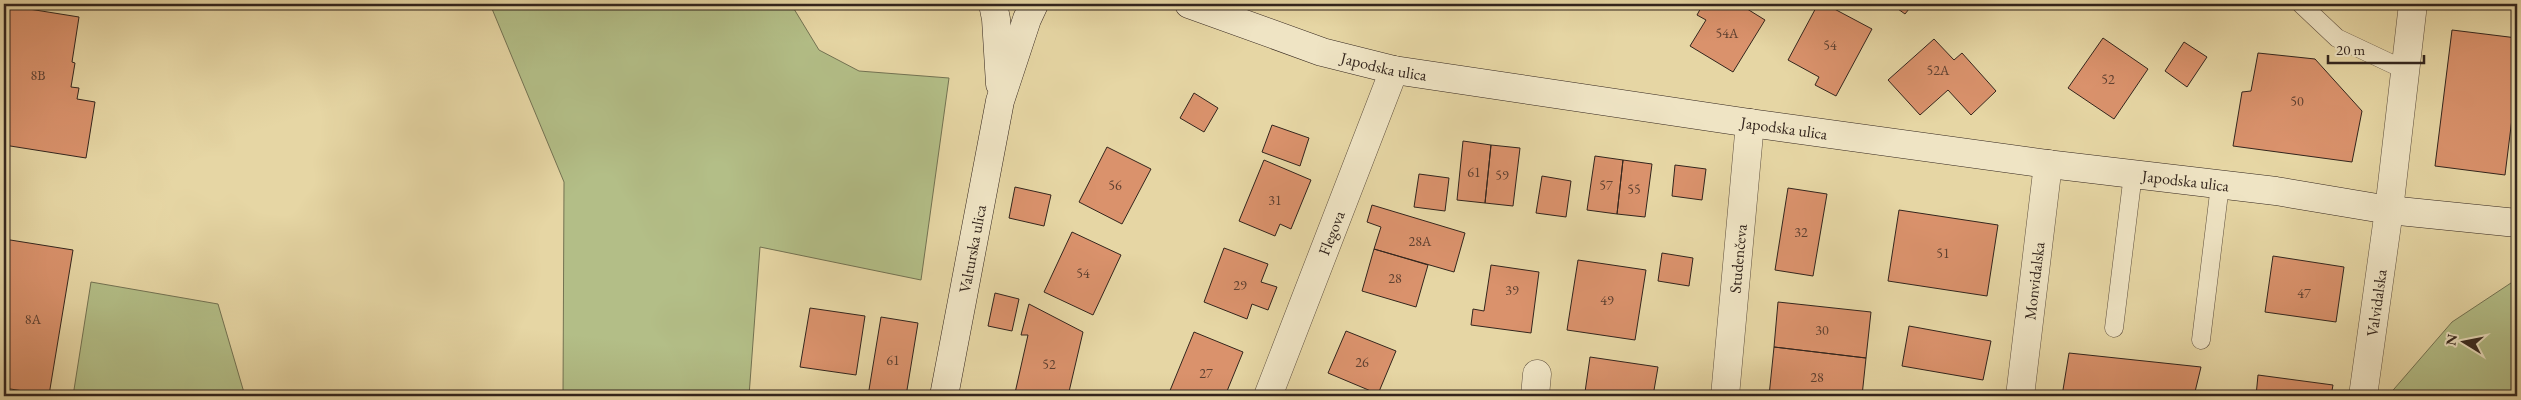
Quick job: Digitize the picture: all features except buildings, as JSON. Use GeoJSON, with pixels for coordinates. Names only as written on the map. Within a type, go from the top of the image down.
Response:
{"type":"FeatureCollection","features":[{"type":"Feature","properties":{"kind":"street","name":"Valturska ulica"},"geometry":{"type":"LineString","coordinates":[[993,4],[996,18],[1000,101]]}},
{"type":"Feature","properties":{"kind":"street","name":"Valturska ulica"},"geometry":{"type":"LineString","coordinates":[[944,396],[1000,101],[1027,19],[1034,4]]}},
{"type":"Feature","properties":{"kind":"street","name":"Japodska ulica"},"geometry":{"type":"LineString","coordinates":[[1189,4],[1322,52],[1394,70],[1750,123],[2048,164],[2220,185],[2389,210],[2517,223]]}},
{"type":"Feature","properties":{"kind":"street"},"geometry":{"type":"LineString","coordinates":[[2389,210],[2413,4]]}},
{"type":"Feature","properties":{"kind":"street","name":"Flegova"},"geometry":{"type":"LineString","coordinates":[[1268,396],[1394,70]]}},
{"type":"Feature","properties":{"kind":"street","name":"Studenčeva"},"geometry":{"type":"LineString","coordinates":[[1725,396],[1750,123]]}},
{"type":"Feature","properties":{"kind":"street","name":"Monvidalska"},"geometry":{"type":"LineString","coordinates":[[2020,396],[2048,164]]}},
{"type":"Feature","properties":{"kind":"street","name":"Valvidalska"},"geometry":{"type":"LineString","coordinates":[[2363,396],[2389,210]]}},
{"type":"Feature","properties":{"kind":"lane"},"geometry":{"type":"LineString","coordinates":[[2301,4],[2337,38],[2405,70]]}},
{"type":"Feature","properties":{"kind":"lane"},"geometry":{"type":"LineString","coordinates":[[2114,328],[2133,174]]}},
{"type":"Feature","properties":{"kind":"lane"},"geometry":{"type":"LineString","coordinates":[[2201,340],[2220,185]]}},
{"type":"Feature","properties":{"kind":"green space"},"geometry":{"type":"Polygon","coordinates":[[[490,4],[791,4],[819,50],[859,71],[949,78],[921,280],[760,247],[749,396],[563,396],[564,182],[490,4]]]}},
{"type":"Feature","properties":{"kind":"green space"},"geometry":{"type":"Polygon","coordinates":[[[2517,279],[2517,396],[2388,396],[2452,322],[2517,279]]]}},
{"type":"Feature","properties":{"kind":"green space"},"geometry":{"type":"Polygon","coordinates":[[[91,282],[218,304],[245,396],[73,396],[91,282]]]}}]}
